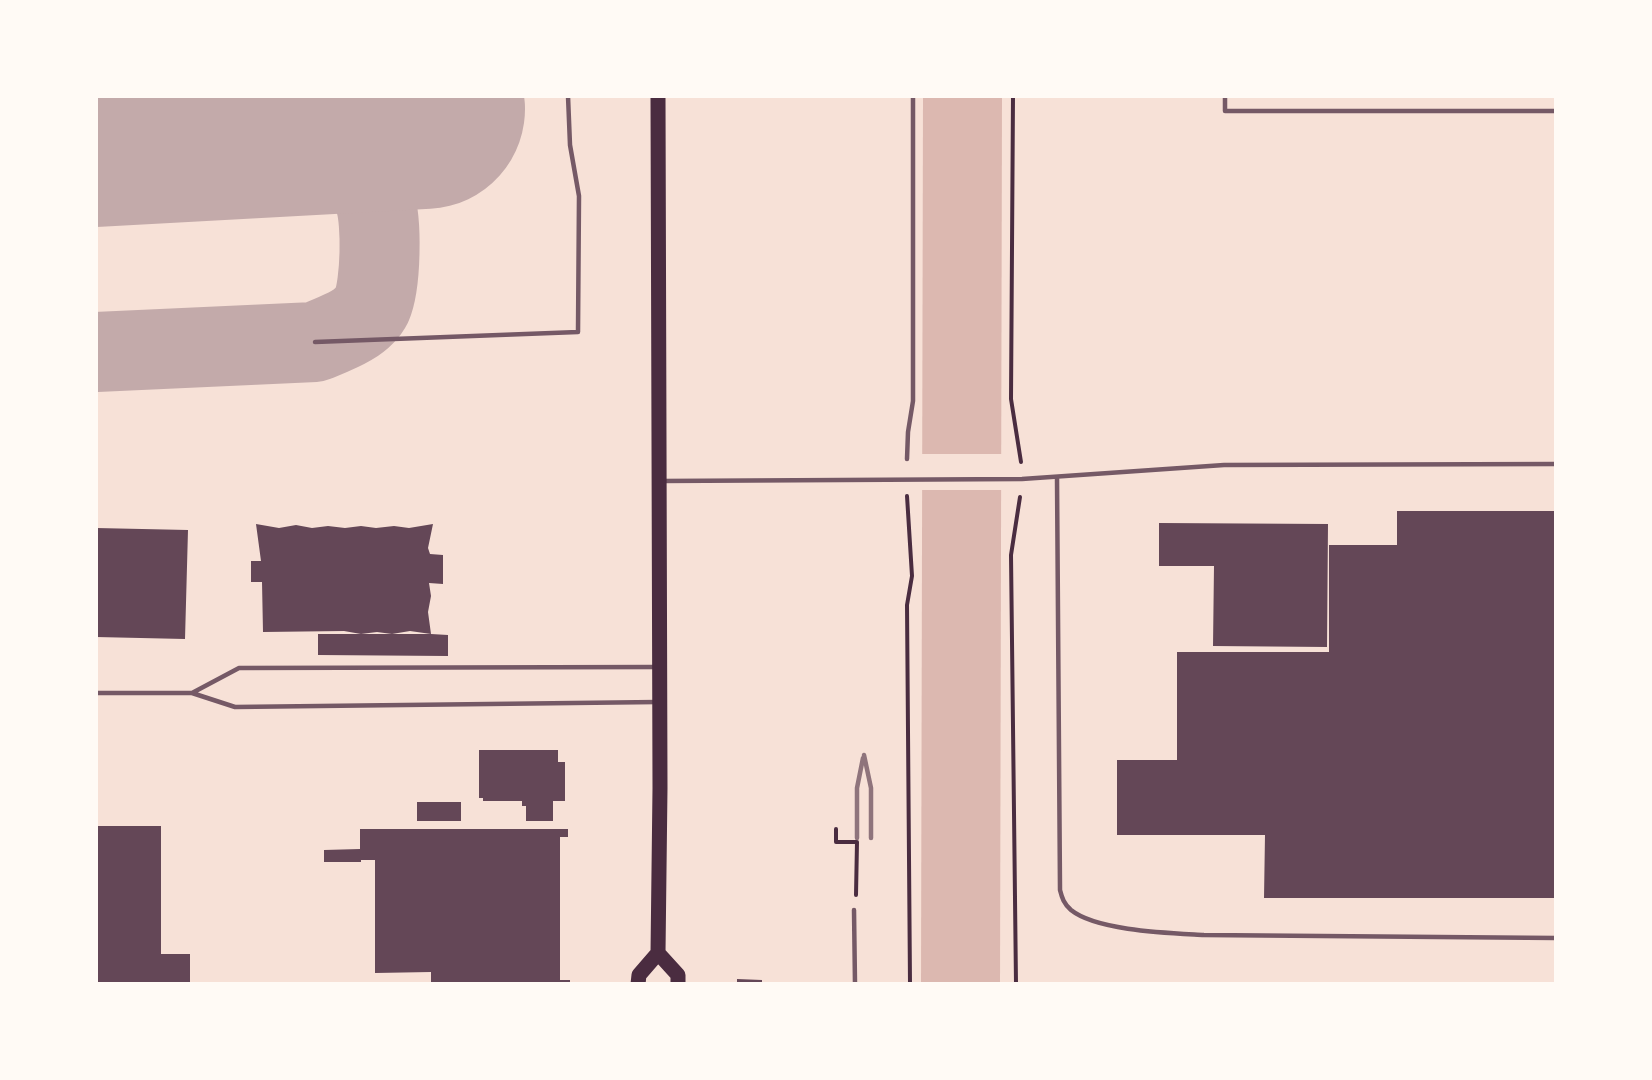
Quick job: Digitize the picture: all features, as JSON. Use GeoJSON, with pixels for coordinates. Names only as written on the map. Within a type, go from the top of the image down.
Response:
{"type":"FeatureCollection","features":[{"type":"Feature","properties":{"kind":"main road"},"geometry":{"type":"LineString","coordinates":[[638,984],[639,975],[658,953],[658,96]]}},
{"type":"Feature","properties":{"kind":"main road"},"geometry":{"type":"LineString","coordinates":[[658,953],[678,975],[678,984]]}},
{"type":"Feature","properties":{"kind":"lane"},"geometry":{"type":"LineString","coordinates":[[315,342],[578,332],[579,196],[570,145],[568,96]]}},
{"type":"Feature","properties":{"kind":"lane"},"geometry":{"type":"LineString","coordinates":[[907,459],[913,401],[913,96]]}},
{"type":"Feature","properties":{"kind":"lane"},"geometry":{"type":"LineString","coordinates":[[1225,96],[1225,111],[1556,111]]}},
{"type":"Feature","properties":{"kind":"lane"},"geometry":{"type":"LineString","coordinates":[[658,481],[1057,478],[1224,465],[1556,464]]}},
{"type":"Feature","properties":{"kind":"lane"},"geometry":{"type":"LineString","coordinates":[[1057,478],[1060,890],[1063,901],[1070,909],[1082,917],[1114,926],[1151,932],[1204,935],[1556,938]]}},
{"type":"Feature","properties":{"kind":"lane"},"geometry":{"type":"LineString","coordinates":[[192,693],[239,668],[659,667]]}},
{"type":"Feature","properties":{"kind":"lane"},"geometry":{"type":"LineString","coordinates":[[96,693],[192,693],[235,707],[659,702]]}},
{"type":"Feature","properties":{"kind":"lane"},"geometry":{"type":"LineString","coordinates":[[854,910],[855,984]]}},
{"type":"Feature","properties":{"kind":"path"},"geometry":{"type":"LineString","coordinates":[[1013,96],[1011,399],[1021,457]]}},
{"type":"Feature","properties":{"kind":"path"},"geometry":{"type":"LineString","coordinates":[[907,478],[912,576],[907,605],[910,984]]}},
{"type":"Feature","properties":{"kind":"path"},"geometry":{"type":"LineString","coordinates":[[1016,984],[1011,555],[1020,500]]}},
{"type":"Feature","properties":{"kind":"path"},"geometry":{"type":"LineString","coordinates":[[836,829],[836,842],[856,842],[854,910]]}},
{"type":"Feature","properties":{"kind":"shaded area"},"geometry":{"type":"Polygon","coordinates":[[[923,96],[1002,96],[1000,984],[921,984],[923,96]]]}},
{"type":"Feature","properties":{"kind":"pier"},"geometry":{"type":"Polygon","coordinates":[[[919,454],[1005,454],[1005,490],[919,490],[919,454]]]}},
{"type":"Feature","properties":{"kind":"building"},"geometry":{"type":"Polygon","coordinates":[[[1397,511],[1556,511],[1556,898],[1264,898],[1265,835],[1117,835],[1117,760],[1177,760],[1177,652],[1329,652],[1329,545],[1397,545],[1397,511]]]}},
{"type":"Feature","properties":{"kind":"building"},"geometry":{"type":"Polygon","coordinates":[[[1159,523],[1328,524],[1327,647],[1213,646],[1214,566],[1159,566],[1159,523]]]}},
{"type":"Feature","properties":{"kind":"building"},"geometry":{"type":"Polygon","coordinates":[[[256,524],[279,528],[296,525],[312,528],[394,526],[409,528],[433,524],[428,548],[430,554],[443,555],[443,584],[429,583],[431,596],[428,612],[431,634],[410,631],[392,634],[377,632],[361,634],[344,631],[263,632],[262,582],[251,582],[251,561],[261,561],[256,524]]]}},
{"type":"Feature","properties":{"kind":"building"},"geometry":{"type":"Polygon","coordinates":[[[96,528],[188,530],[185,639],[96,637],[96,528]]]}},
{"type":"Feature","properties":{"kind":"building"},"geometry":{"type":"Polygon","coordinates":[[[318,634],[448,635],[448,656],[318,655],[318,634]]]}},
{"type":"Feature","properties":{"kind":"building"},"geometry":{"type":"Polygon","coordinates":[[[479,750],[558,750],[558,762],[565,762],[565,801],[553,801],[553,821],[526,821],[526,806],[522,806],[522,801],[483,801],[483,798],[479,798],[479,750]]]}},
{"type":"Feature","properties":{"kind":"building"},"geometry":{"type":"Polygon","coordinates":[[[417,802],[461,802],[461,821],[417,821],[417,802]]]}},
{"type":"Feature","properties":{"kind":"building"},"geometry":{"type":"Polygon","coordinates":[[[96,826],[161,826],[161,954],[190,954],[190,984],[96,984],[96,826]]]}},
{"type":"Feature","properties":{"kind":"building"},"geometry":{"type":"Polygon","coordinates":[[[360,829],[568,829],[568,837],[560,837],[560,980],[570,980],[570,984],[431,984],[431,972],[375,973],[375,860],[324,862],[324,850],[360,849],[360,829]]]}},
{"type":"Feature","properties":{"kind":"building"},"geometry":{"type":"Polygon","coordinates":[[[737,979],[762,980],[762,984],[737,984],[737,979]]]}},
{"type":"Feature","properties":{"kind":"taxiway"},"geometry":{"type":"LineString","coordinates":[[96,352],[315,342],[355,323],[372,305],[379,268],[380,238],[375,201],[365,178],[349,158],[329,144],[305,133],[257,118]]}},
{"type":"Feature","properties":{"kind":"runway"},"geometry":{"type":"LineString","coordinates":[[96,127],[425,109]]}},
{"type":"Feature","properties":{"kind":"railway"},"geometry":{"type":"LineString","coordinates":[[864,755],[871,788],[871,838]]}},
{"type":"Feature","properties":{"kind":"railway"},"geometry":{"type":"LineString","coordinates":[[857,838],[857,788],[863,758]]}}]}
